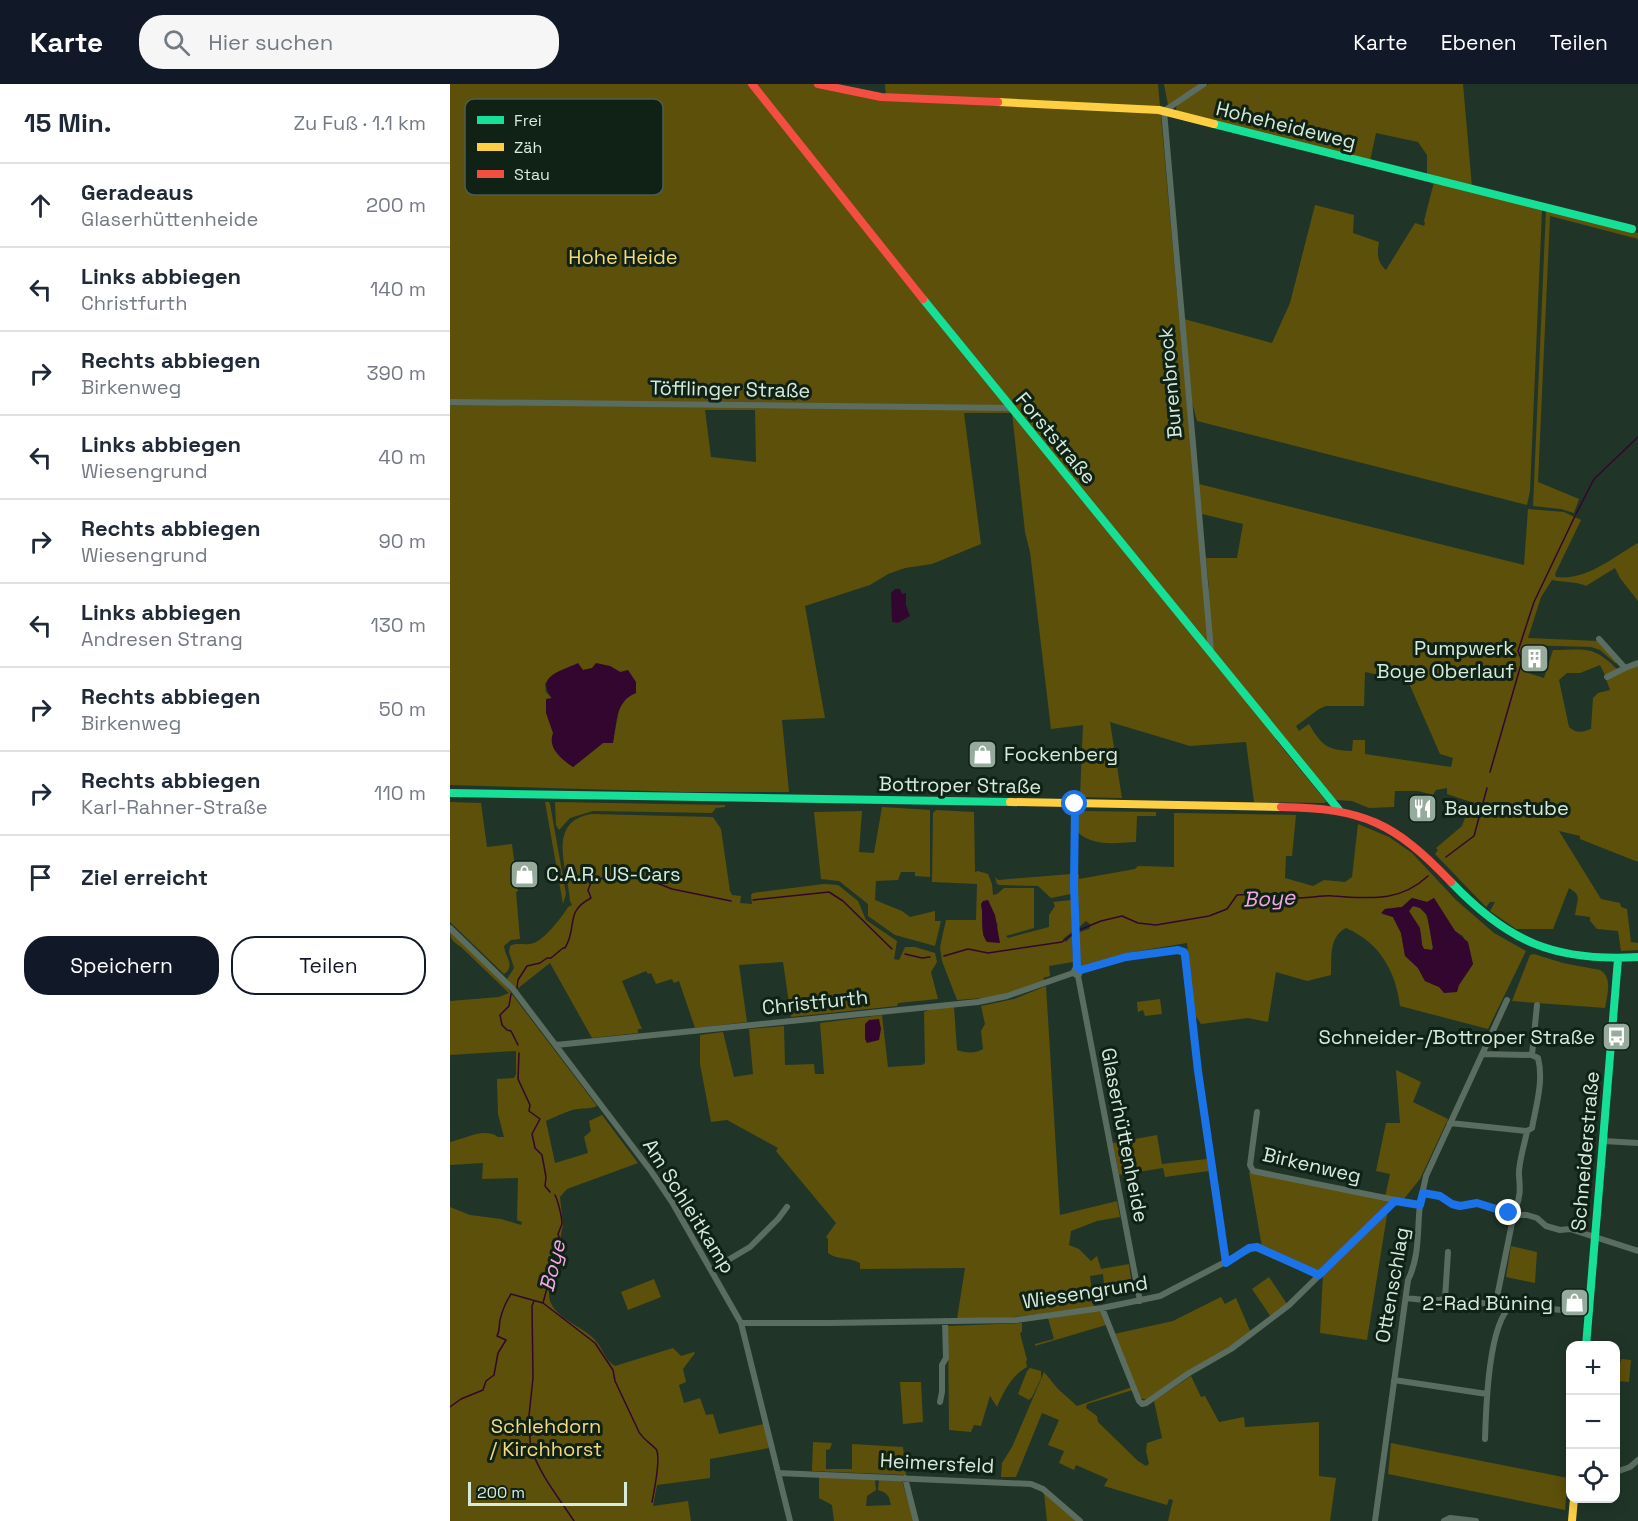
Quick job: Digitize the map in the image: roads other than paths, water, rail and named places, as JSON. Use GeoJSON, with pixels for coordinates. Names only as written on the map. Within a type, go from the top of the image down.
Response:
{"type":"FeatureCollection","features":[{"type":"Feature","properties":{"kind":"street","name":"Forststraße"},"geometry":{"type":"LineString","coordinates":[[752,84],[1010,408],[1339,810]]}},
{"type":"Feature","properties":{"kind":"street","name":"Hoheheideweg"},"geometry":{"type":"LineString","coordinates":[[818,84],[881,97],[1164,111],[1632,229]]}},
{"type":"Feature","properties":{"kind":"street"},"geometry":{"type":"LineString","coordinates":[[1164,111],[1204,84]]}},
{"type":"Feature","properties":{"kind":"street","name":"Burenbrock"},"geometry":{"type":"LineString","coordinates":[[1164,111],[1211,651]]}},
{"type":"Feature","properties":{"kind":"street","name":"Töfflinger Straße"},"geometry":{"type":"LineString","coordinates":[[450,402],[1010,408]]}},
{"type":"Feature","properties":{"kind":"street"},"geometry":{"type":"LineString","coordinates":[[1599,639],[1625,668]]}},
{"type":"Feature","properties":{"kind":"street"},"geometry":{"type":"LineString","coordinates":[[1607,677],[1638,663]]}},
{"type":"Feature","properties":{"kind":"street","name":"Bottroper Straße"},"geometry":{"type":"LineString","coordinates":[[450,792],[1298,807],[1339,810],[1367,818],[1393,830],[1412,843],[1436,864],[1478,908],[1509,932],[1532,944],[1578,958],[1638,957]]}},
{"type":"Feature","properties":{"kind":"street","name":"Glaserhüttenheide"},"geometry":{"type":"LineString","coordinates":[[1075,804],[1074,886],[1077,972],[1140,1301]]}},
{"type":"Feature","properties":{"kind":"street","name":"Am Schleitkamp"},"geometry":{"type":"LineString","coordinates":[[450,928],[513,989],[556,1045],[651,1171],[672,1202],[711,1270],[741,1323],[790,1521]]}},
{"type":"Feature","properties":{"kind":"street","name":"Christfurth"},"geometry":{"type":"LineString","coordinates":[[556,1045],[978,1002],[1007,996],[1126,957],[1178,950],[1184,952],[1226,1263]]}},
{"type":"Feature","properties":{"kind":"street","name":"Schneiderstraße"},"geometry":{"type":"LineString","coordinates":[[1586,1341],[1618,959]]}},
{"type":"Feature","properties":{"kind":"street","name":"Ottenschlag"},"geometry":{"type":"LineString","coordinates":[[1375,1521],[1408,1280],[1414,1268],[1420,1226],[1420,1205],[1430,1165],[1507,1000]]}},
{"type":"Feature","properties":{"kind":"street"},"geometry":{"type":"LineString","coordinates":[[1532,1055],[1536,1005]]}},
{"type":"Feature","properties":{"kind":"street"},"geometry":{"type":"LineString","coordinates":[[1450,1123],[1527,1131],[1532,1128],[1540,1079],[1539,1060],[1532,1055],[1483,1054]]}},
{"type":"Feature","properties":{"kind":"street","name":"Birkenweg"},"geometry":{"type":"LineString","coordinates":[[1257,1112],[1250,1165],[1253,1171],[1420,1205]]}},
{"type":"Feature","properties":{"kind":"street"},"geometry":{"type":"LineString","coordinates":[[1406,1298],[1490,1304],[1496,1302],[1514,1214],[1519,1202],[1522,1183],[1519,1175],[1527,1131]]}},
{"type":"Feature","properties":{"kind":"street"},"geometry":{"type":"LineString","coordinates":[[1603,1141],[1638,1143]]}},
{"type":"Feature","properties":{"kind":"street"},"geometry":{"type":"LineString","coordinates":[[1423,1193],[1440,1196],[1460,1206],[1477,1203],[1537,1218],[1546,1226],[1560,1230],[1570,1229],[1638,1251]]}},
{"type":"Feature","properties":{"kind":"street"},"geometry":{"type":"LineString","coordinates":[[1102,1308],[1139,1401],[1142,1404],[1146,1403],[1189,1373],[1238,1344],[1289,1305],[1395,1201]]}},
{"type":"Feature","properties":{"kind":"street"},"geometry":{"type":"LineString","coordinates":[[711,1270],[750,1248],[787,1207]]}},
{"type":"Feature","properties":{"kind":"street","name":"Wiesengrund"},"geometry":{"type":"LineString","coordinates":[[741,1323],[1016,1320],[1102,1308],[1160,1296],[1226,1263],[1249,1248],[1257,1247],[1319,1275]]}},
{"type":"Feature","properties":{"kind":"street"},"geometry":{"type":"LineString","coordinates":[[1445,1299],[1448,1252]]}},
{"type":"Feature","properties":{"kind":"street"},"geometry":{"type":"LineString","coordinates":[[1485,1439],[1490,1364],[1506,1310],[1511,1306],[1588,1312]]}},
{"type":"Feature","properties":{"kind":"street"},"geometry":{"type":"LineString","coordinates":[[939,1402],[942,1392],[942,1365],[946,1358],[945,1322]]}},
{"type":"Feature","properties":{"kind":"street"},"geometry":{"type":"LineString","coordinates":[[1394,1380],[1487,1394]]}},
{"type":"Feature","properties":{"kind":"street"},"geometry":{"type":"LineString","coordinates":[[1620,1471],[1630,1467],[1638,1460]]}},
{"type":"Feature","properties":{"kind":"street","name":"Heimersfeld"},"geometry":{"type":"LineString","coordinates":[[778,1473],[1031,1484],[1043,1489],[1080,1521]]}},
{"type":"Feature","properties":{"kind":"street"},"geometry":{"type":"LineString","coordinates":[[905,1478],[916,1521]]}},
{"type":"Feature","properties":{"kind":"street"},"geometry":{"type":"LineString","coordinates":[[1572,1521],[1574,1503]]}},
{"type":"Feature","properties":{"kind":"street"},"geometry":{"type":"LineString","coordinates":[[1444,1521],[1450,1518],[1476,1521]]}},
{"type":"Feature","properties":{"kind":"waterway","name":"Boye"},"geometry":{"type":"LineString","coordinates":[[1576,514],[1594,479],[1638,437]]}},
{"type":"Feature","properties":{"kind":"waterway","name":"Boye"},"geometry":{"type":"LineString","coordinates":[[1490,772],[1522,661],[1518,651],[1534,602],[1575,516]]}},
{"type":"Feature","properties":{"kind":"waterway","name":"Boye"},"geometry":{"type":"LineString","coordinates":[[1446,857],[1474,836],[1487,788]]}},
{"type":"Feature","properties":{"kind":"waterway","name":"Boye"},"geometry":{"type":"LineString","coordinates":[[1079,930],[1122,916],[1138,923],[1156,925],[1209,916],[1227,909],[1237,895],[1279,894],[1296,898],[1383,897],[1406,891],[1428,876]]}},
{"type":"Feature","properties":{"kind":"waterway","name":"Boye"},"geometry":{"type":"LineString","coordinates":[[517,988],[518,980],[527,966],[551,958],[565,948],[571,933],[574,914],[583,903],[591,898],[588,890],[592,880],[611,877],[644,878],[672,889],[731,901]]}},
{"type":"Feature","properties":{"kind":"waterway","name":"Boye"},"geometry":{"type":"LineString","coordinates":[[753,900],[829,892],[843,901],[892,949]]}},
{"type":"Feature","properties":{"kind":"waterway","name":"Boye"},"geometry":{"type":"LineString","coordinates":[[944,956],[968,949],[988,953],[1062,942],[1071,935]]}},
{"type":"Feature","properties":{"kind":"waterway","name":"Boye"},"geometry":{"type":"LineString","coordinates":[[905,954],[922,958],[930,957]]}},
{"type":"Feature","properties":{"kind":"waterway","name":"Boye"},"geometry":{"type":"LineString","coordinates":[[511,994],[509,1006],[500,1015],[502,1025],[511,1031],[518,1045]]}},
{"type":"Feature","properties":{"kind":"waterway","name":"Boye"},"geometry":{"type":"LineString","coordinates":[[519,1053],[518,1079],[530,1105],[529,1111],[540,1119],[532,1134],[535,1148],[542,1155],[546,1177],[545,1186],[550,1192]]}},
{"type":"Feature","properties":{"kind":"waterway","name":"Boye"},"geometry":{"type":"LineString","coordinates":[[450,1407],[461,1399],[483,1390],[486,1381],[494,1375],[498,1353],[506,1340],[497,1336],[500,1320],[511,1294],[543,1303],[562,1224],[555,1195]]}},
{"type":"Feature","properties":{"kind":"waterway"},"geometry":{"type":"LineString","coordinates":[[534,1301],[532,1306],[533,1378],[528,1425],[530,1445],[545,1477],[574,1521]]}},
{"type":"Feature","properties":{"kind":"waterway"},"geometry":{"type":"LineString","coordinates":[[543,1303],[595,1343],[613,1370],[615,1381],[639,1432],[656,1449],[657,1474],[652,1502]]}},
{"type":"Feature","properties":{"kind":"place","name":"Pumpwerk Boye Oberlauf"},"geometry":{"type":"Point","coordinates":[1535,659]}},
{"type":"Feature","properties":{"kind":"place","name":"Fockenberg"},"geometry":{"type":"Point","coordinates":[983,754]}},
{"type":"Feature","properties":{"kind":"place","name":"Bauernstube"},"geometry":{"type":"Point","coordinates":[1423,808]}},
{"type":"Feature","properties":{"kind":"place","name":"C.A.R. US-Cars"},"geometry":{"type":"Point","coordinates":[525,874]}},
{"type":"Feature","properties":{"kind":"place","name":"Schneider-/Bottroper Straße"},"geometry":{"type":"Point","coordinates":[1616,1037]}},
{"type":"Feature","properties":{"kind":"place","name":"2-Rad Büning"},"geometry":{"type":"Point","coordinates":[1574,1303]}},
{"type":"Feature","properties":{"kind":"park label","name":"Hohe Heide"},"geometry":{"type":"Point","coordinates":[623,257]}},
{"type":"Feature","properties":{"kind":"park label","name":"Schlehdorn / Kirchhorst"},"geometry":{"type":"Point","coordinates":[546,1438]}}]}
